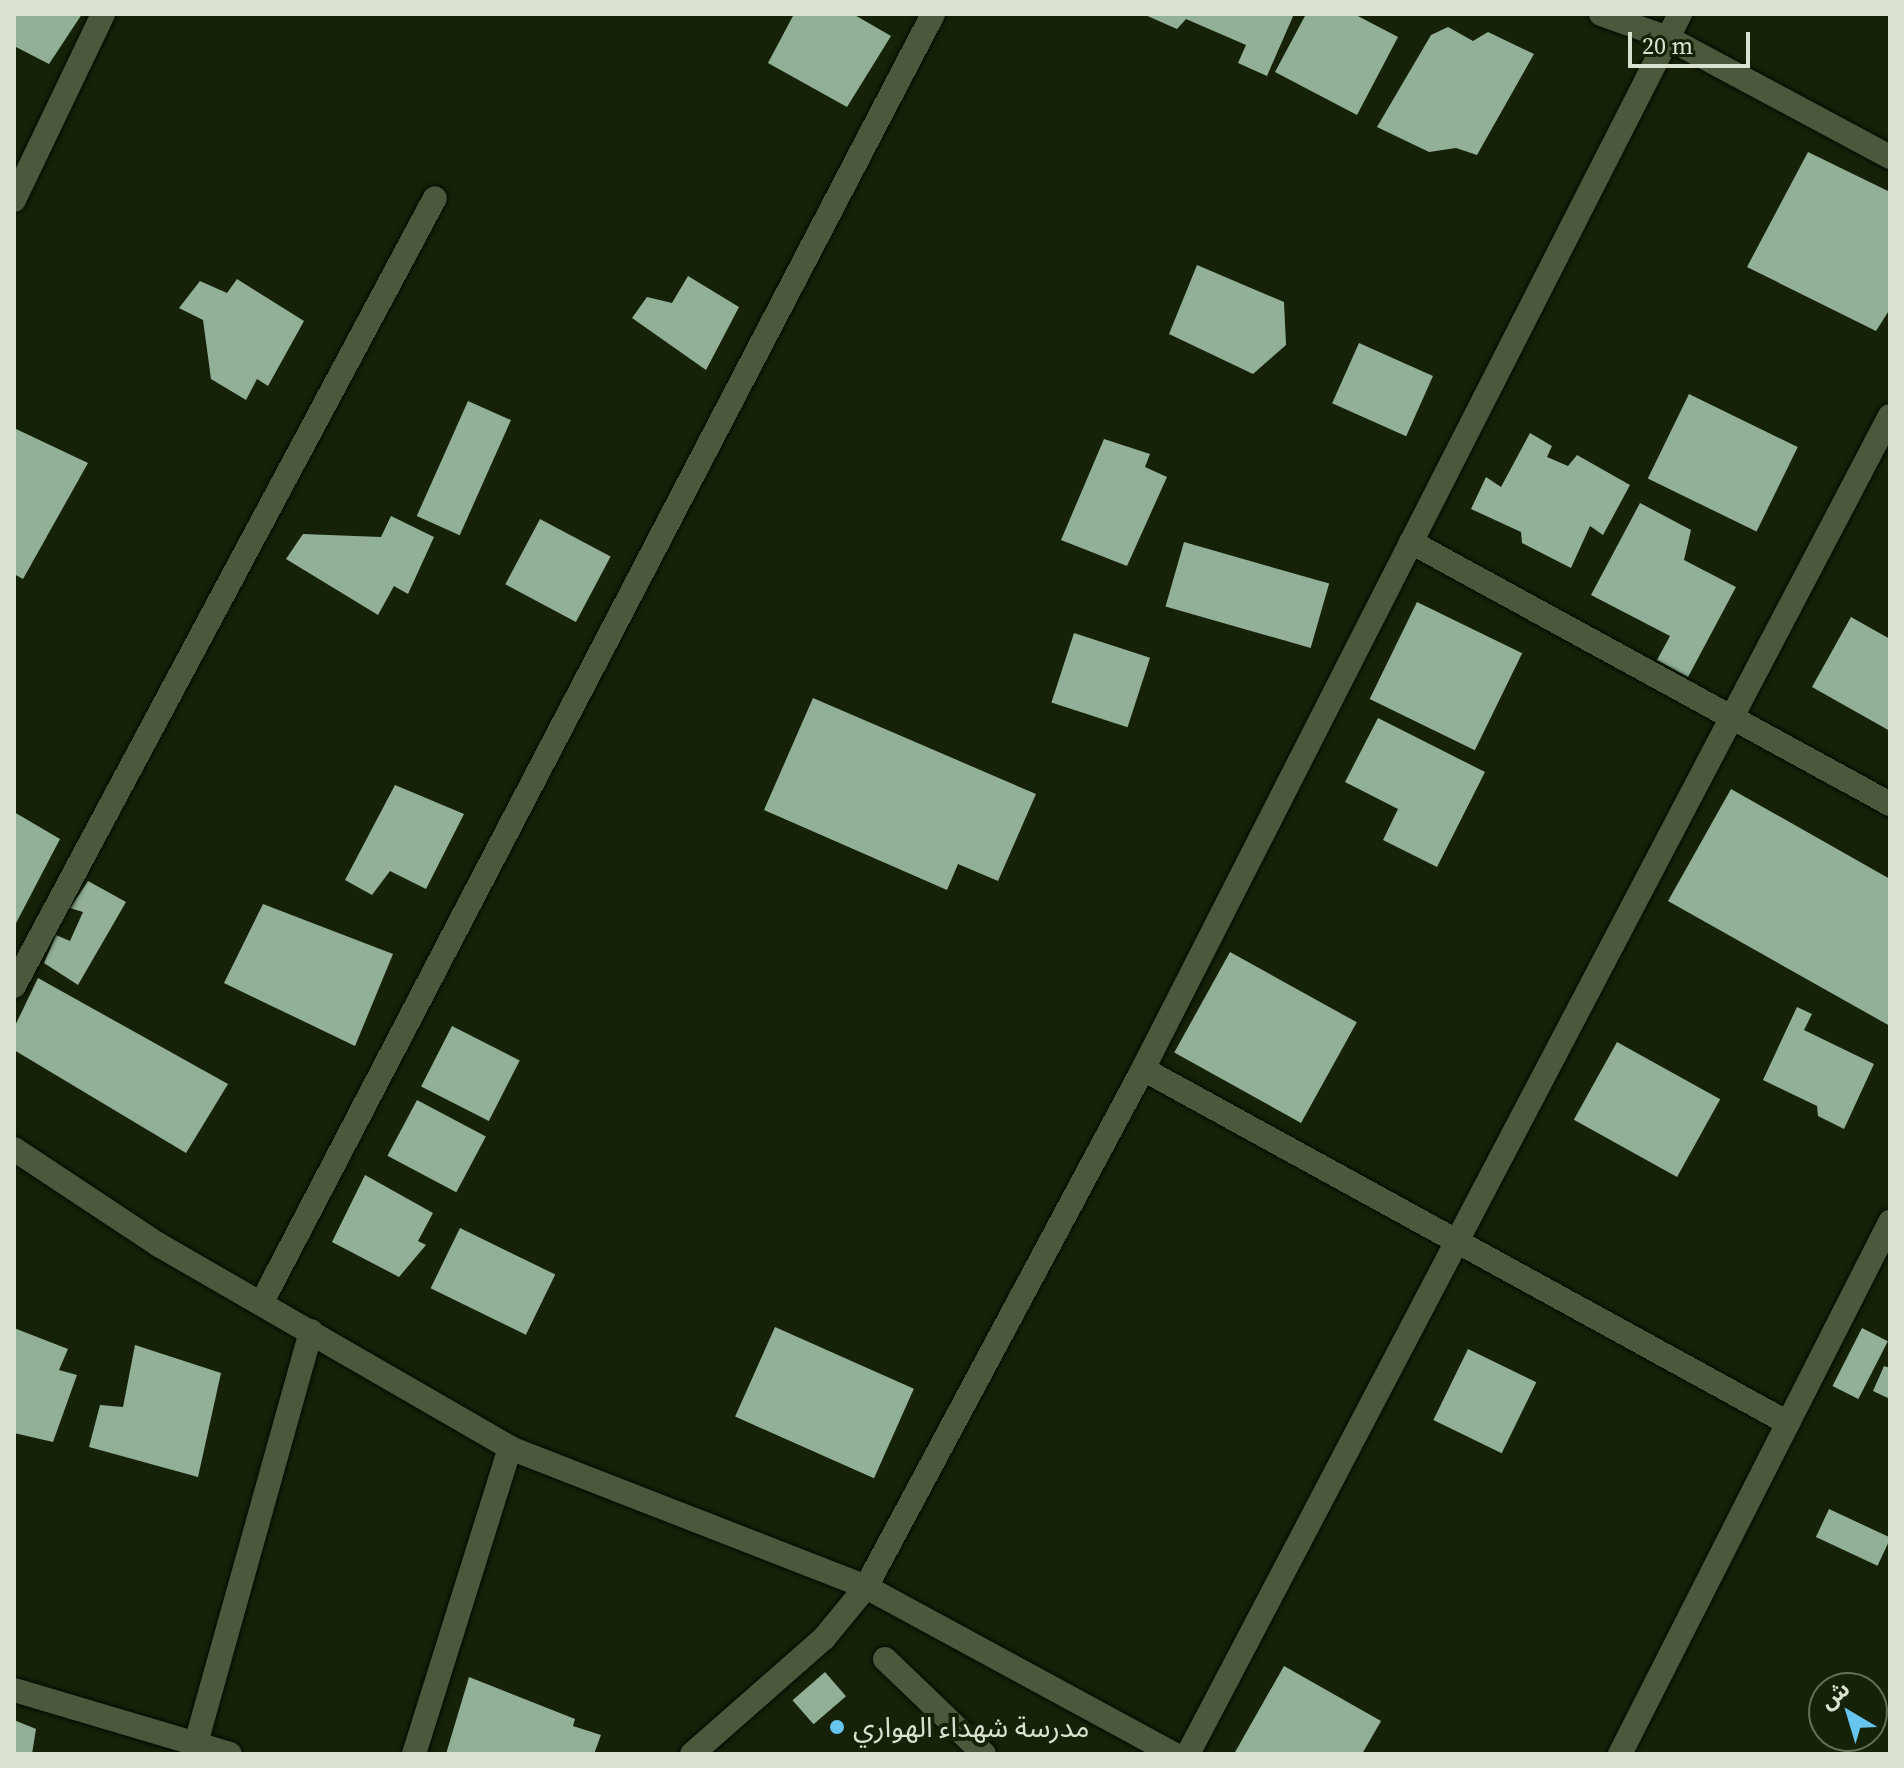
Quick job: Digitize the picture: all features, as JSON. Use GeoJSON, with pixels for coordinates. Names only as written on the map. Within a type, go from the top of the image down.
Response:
{"type":"FeatureCollection","features":[{"type":"Feature","properties":{"kind":"street"},"geometry":{"type":"LineString","coordinates":[[14,200],[103,14]]}},
{"type":"Feature","properties":{"kind":"street"},"geometry":{"type":"LineString","coordinates":[[262,1302],[933,14]]}},
{"type":"Feature","properties":{"kind":"street"},"geometry":{"type":"LineString","coordinates":[[1601,14],[1668,38],[1890,157]]}},
{"type":"Feature","properties":{"kind":"street"},"geometry":{"type":"LineString","coordinates":[[692,1754],[824,1638],[866,1587],[1143,1069],[1680,14]]}},
{"type":"Feature","properties":{"kind":"street"},"geometry":{"type":"LineString","coordinates":[[14,986],[435,198]]}},
{"type":"Feature","properties":{"kind":"street"},"geometry":{"type":"LineString","coordinates":[[1188,1754],[1890,416]]}},
{"type":"Feature","properties":{"kind":"street"},"geometry":{"type":"LineString","coordinates":[[1411,542],[1730,721],[1890,804]]}},
{"type":"Feature","properties":{"kind":"street"},"geometry":{"type":"LineString","coordinates":[[1143,1069],[1459,1237],[1788,1423]]}},
{"type":"Feature","properties":{"kind":"street"},"geometry":{"type":"LineString","coordinates":[[14,1149],[159,1245],[510,1448],[866,1587],[1174,1754]]}},
{"type":"Feature","properties":{"kind":"street"},"geometry":{"type":"LineString","coordinates":[[1620,1754],[1890,1222]]}},
{"type":"Feature","properties":{"kind":"street"},"geometry":{"type":"LineString","coordinates":[[194,1748],[311,1331]]}},
{"type":"Feature","properties":{"kind":"street"},"geometry":{"type":"LineString","coordinates":[[414,1754],[510,1448]]}},
{"type":"Feature","properties":{"kind":"street"},"geometry":{"type":"LineString","coordinates":[[885,1659],[984,1754]]}},
{"type":"Feature","properties":{"kind":"street"},"geometry":{"type":"LineString","coordinates":[[14,1690],[194,1748],[230,1754]]}},
{"type":"Feature","properties":{"kind":"building"},"geometry":{"type":"Polygon","coordinates":[[[14,14],[82,14],[49,64],[14,46],[14,14]]]}},
{"type":"Feature","properties":{"kind":"building"},"geometry":{"type":"Polygon","coordinates":[[[794,14],[853,14],[891,36],[847,107],[768,63],[794,14]]]}},
{"type":"Feature","properties":{"kind":"building"},"geometry":{"type":"Polygon","coordinates":[[[1143,14],[1294,14],[1267,76],[1238,63],[1246,45],[1186,19],[1177,29],[1143,14]]]}},
{"type":"Feature","properties":{"kind":"building"},"geometry":{"type":"Polygon","coordinates":[[[1306,14],[1354,14],[1398,37],[1357,115],[1275,72],[1306,14]]]}},
{"type":"Feature","properties":{"kind":"building"},"geometry":{"type":"Polygon","coordinates":[[[1448,27],[1473,41],[1488,32],[1534,54],[1477,155],[1456,148],[1429,152],[1377,127],[1431,35],[1448,27]]]}},
{"type":"Feature","properties":{"kind":"building"},"geometry":{"type":"Polygon","coordinates":[[[1808,152],[1890,192],[1890,309],[1876,331],[1747,267],[1808,152]]]}},
{"type":"Feature","properties":{"kind":"building"},"geometry":{"type":"Polygon","coordinates":[[[1197,265],[1284,302],[1286,345],[1253,374],[1169,334],[1197,265]]]}},
{"type":"Feature","properties":{"kind":"building"},"geometry":{"type":"Polygon","coordinates":[[[688,276],[739,307],[706,370],[632,318],[647,297],[672,303],[688,276]]]}},
{"type":"Feature","properties":{"kind":"building"},"geometry":{"type":"Polygon","coordinates":[[[237,279],[304,321],[268,386],[257,379],[246,400],[211,379],[203,320],[179,308],[200,281],[227,293],[237,279]]]}},
{"type":"Feature","properties":{"kind":"building"},"geometry":{"type":"Polygon","coordinates":[[[1359,343],[1433,376],[1406,436],[1332,403],[1359,343]]]}},
{"type":"Feature","properties":{"kind":"building"},"geometry":{"type":"Polygon","coordinates":[[[1689,394],[1798,447],[1757,532],[1648,478],[1689,394]]]}},
{"type":"Feature","properties":{"kind":"building"},"geometry":{"type":"Polygon","coordinates":[[[468,401],[511,420],[460,535],[417,516],[468,401]]]}},
{"type":"Feature","properties":{"kind":"building"},"geometry":{"type":"Polygon","coordinates":[[[14,428],[88,463],[23,579],[14,574],[14,428]]]}},
{"type":"Feature","properties":{"kind":"building"},"geometry":{"type":"Polygon","coordinates":[[[1530,433],[1552,446],[1547,457],[1568,466],[1577,455],[1630,485],[1603,535],[1590,526],[1571,568],[1522,543],[1521,532],[1471,509],[1486,477],[1501,487],[1530,433]]]}},
{"type":"Feature","properties":{"kind":"building"},"geometry":{"type":"Polygon","coordinates":[[[1104,439],[1150,454],[1145,467],[1167,477],[1127,566],[1061,540],[1104,439]]]}},
{"type":"Feature","properties":{"kind":"building"},"geometry":{"type":"Polygon","coordinates":[[[1640,503],[1691,530],[1684,560],[1736,587],[1688,677],[1657,660],[1670,636],[1591,595],[1640,503]]]}},
{"type":"Feature","properties":{"kind":"building"},"geometry":{"type":"Polygon","coordinates":[[[391,516],[434,537],[408,594],[394,586],[378,615],[286,559],[303,534],[381,537],[391,516]]]}},
{"type":"Feature","properties":{"kind":"building"},"geometry":{"type":"Polygon","coordinates":[[[540,519],[611,557],[576,622],[505,584],[540,519]]]}},
{"type":"Feature","properties":{"kind":"building"},"geometry":{"type":"Polygon","coordinates":[[[1184,542],[1329,584],[1311,648],[1166,606],[1184,542]]]}},
{"type":"Feature","properties":{"kind":"building"},"geometry":{"type":"Polygon","coordinates":[[[1417,602],[1522,653],[1475,750],[1370,699],[1417,602]]]}},
{"type":"Feature","properties":{"kind":"building"},"geometry":{"type":"Polygon","coordinates":[[[1851,617],[1890,639],[1890,731],[1812,687],[1851,617]]]}},
{"type":"Feature","properties":{"kind":"building"},"geometry":{"type":"Polygon","coordinates":[[[1074,633],[1150,658],[1128,727],[1051,702],[1074,633]]]}},
{"type":"Feature","properties":{"kind":"building"},"geometry":{"type":"Polygon","coordinates":[[[813,698],[1036,794],[998,881],[958,864],[947,890],[764,810],[813,698]]]}},
{"type":"Feature","properties":{"kind":"building"},"geometry":{"type":"Polygon","coordinates":[[[1378,718],[1485,772],[1437,867],[1383,840],[1398,809],[1345,782],[1378,718]]]}},
{"type":"Feature","properties":{"kind":"building"},"geometry":{"type":"Polygon","coordinates":[[[395,785],[464,814],[426,889],[390,871],[372,895],[345,880],[395,785]]]}},
{"type":"Feature","properties":{"kind":"building"},"geometry":{"type":"Polygon","coordinates":[[[1731,789],[1890,879],[1890,1026],[1668,901],[1731,789]]]}},
{"type":"Feature","properties":{"kind":"building"},"geometry":{"type":"Polygon","coordinates":[[[14,812],[60,839],[14,927],[14,812]]]}},
{"type":"Feature","properties":{"kind":"building"},"geometry":{"type":"Polygon","coordinates":[[[88,881],[126,902],[78,985],[44,963],[56,935],[70,941],[83,912],[70,908],[88,881]]]}},
{"type":"Feature","properties":{"kind":"building"},"geometry":{"type":"Polygon","coordinates":[[[263,904],[393,954],[355,1046],[224,983],[263,904]]]}},
{"type":"Feature","properties":{"kind":"building"},"geometry":{"type":"Polygon","coordinates":[[[1230,952],[1357,1022],[1301,1123],[1174,1053],[1230,952]]]}},
{"type":"Feature","properties":{"kind":"building"},"geometry":{"type":"Polygon","coordinates":[[[38,978],[228,1084],[186,1153],[14,1050],[14,1028],[38,978]]]}},
{"type":"Feature","properties":{"kind":"building"},"geometry":{"type":"Polygon","coordinates":[[[1797,1007],[1812,1014],[1804,1030],[1874,1064],[1844,1129],[1818,1116],[1817,1106],[1763,1080],[1797,1007]]]}},
{"type":"Feature","properties":{"kind":"building"},"geometry":{"type":"Polygon","coordinates":[[[452,1026],[520,1061],[489,1121],[421,1087],[452,1026]]]}},
{"type":"Feature","properties":{"kind":"building"},"geometry":{"type":"Polygon","coordinates":[[[1617,1042],[1720,1099],[1677,1177],[1574,1120],[1617,1042]]]}},
{"type":"Feature","properties":{"kind":"building"},"geometry":{"type":"Polygon","coordinates":[[[417,1100],[486,1137],[456,1192],[387,1156],[417,1100]]]}},
{"type":"Feature","properties":{"kind":"building"},"geometry":{"type":"Polygon","coordinates":[[[365,1175],[433,1213],[418,1241],[426,1245],[399,1277],[332,1242],[365,1175]]]}},
{"type":"Feature","properties":{"kind":"building"},"geometry":{"type":"Polygon","coordinates":[[[460,1228],[555,1274],[526,1335],[431,1288],[460,1228]]]}},
{"type":"Feature","properties":{"kind":"building"},"geometry":{"type":"Polygon","coordinates":[[[775,1327],[914,1389],[874,1478],[735,1417],[775,1327]]]}},
{"type":"Feature","properties":{"kind":"building"},"geometry":{"type":"Polygon","coordinates":[[[14,1328],[68,1349],[59,1370],[77,1375],[53,1442],[14,1433],[14,1328]]]}},
{"type":"Feature","properties":{"kind":"building"},"geometry":{"type":"Polygon","coordinates":[[[1862,1328],[1888,1341],[1858,1399],[1832,1386],[1862,1328]]]}},
{"type":"Feature","properties":{"kind":"building"},"geometry":{"type":"Polygon","coordinates":[[[135,1345],[221,1373],[198,1477],[89,1447],[100,1405],[123,1407],[135,1345]]]}},
{"type":"Feature","properties":{"kind":"building"},"geometry":{"type":"Polygon","coordinates":[[[1468,1349],[1536,1382],[1502,1453],[1433,1420],[1468,1349]]]}},
{"type":"Feature","properties":{"kind":"building"},"geometry":{"type":"Polygon","coordinates":[[[1884,1366],[1890,1368],[1890,1399],[1873,1391],[1884,1366]]]}},
{"type":"Feature","properties":{"kind":"building"},"geometry":{"type":"Polygon","coordinates":[[[1829,1509],[1890,1537],[1878,1566],[1816,1537],[1829,1509]]]}},
{"type":"Feature","properties":{"kind":"building"},"geometry":{"type":"Polygon","coordinates":[[[1284,1666],[1381,1721],[1362,1754],[1234,1754],[1284,1666]]]}},
{"type":"Feature","properties":{"kind":"building"},"geometry":{"type":"Polygon","coordinates":[[[825,1672],[846,1696],[814,1724],[793,1700],[825,1672]]]}},
{"type":"Feature","properties":{"kind":"building"},"geometry":{"type":"Polygon","coordinates":[[[469,1677],[575,1719],[573,1726],[601,1735],[594,1754],[446,1754],[469,1677]]]}},
{"type":"Feature","properties":{"kind":"building"},"geometry":{"type":"Polygon","coordinates":[[[14,1720],[36,1729],[32,1754],[14,1754],[14,1720]]]}},
{"type":"Feature","properties":{"kind":"place","name":"مدرسة شهداء الهواري"},"geometry":{"type":"Point","coordinates":[837,1727]}}]}
